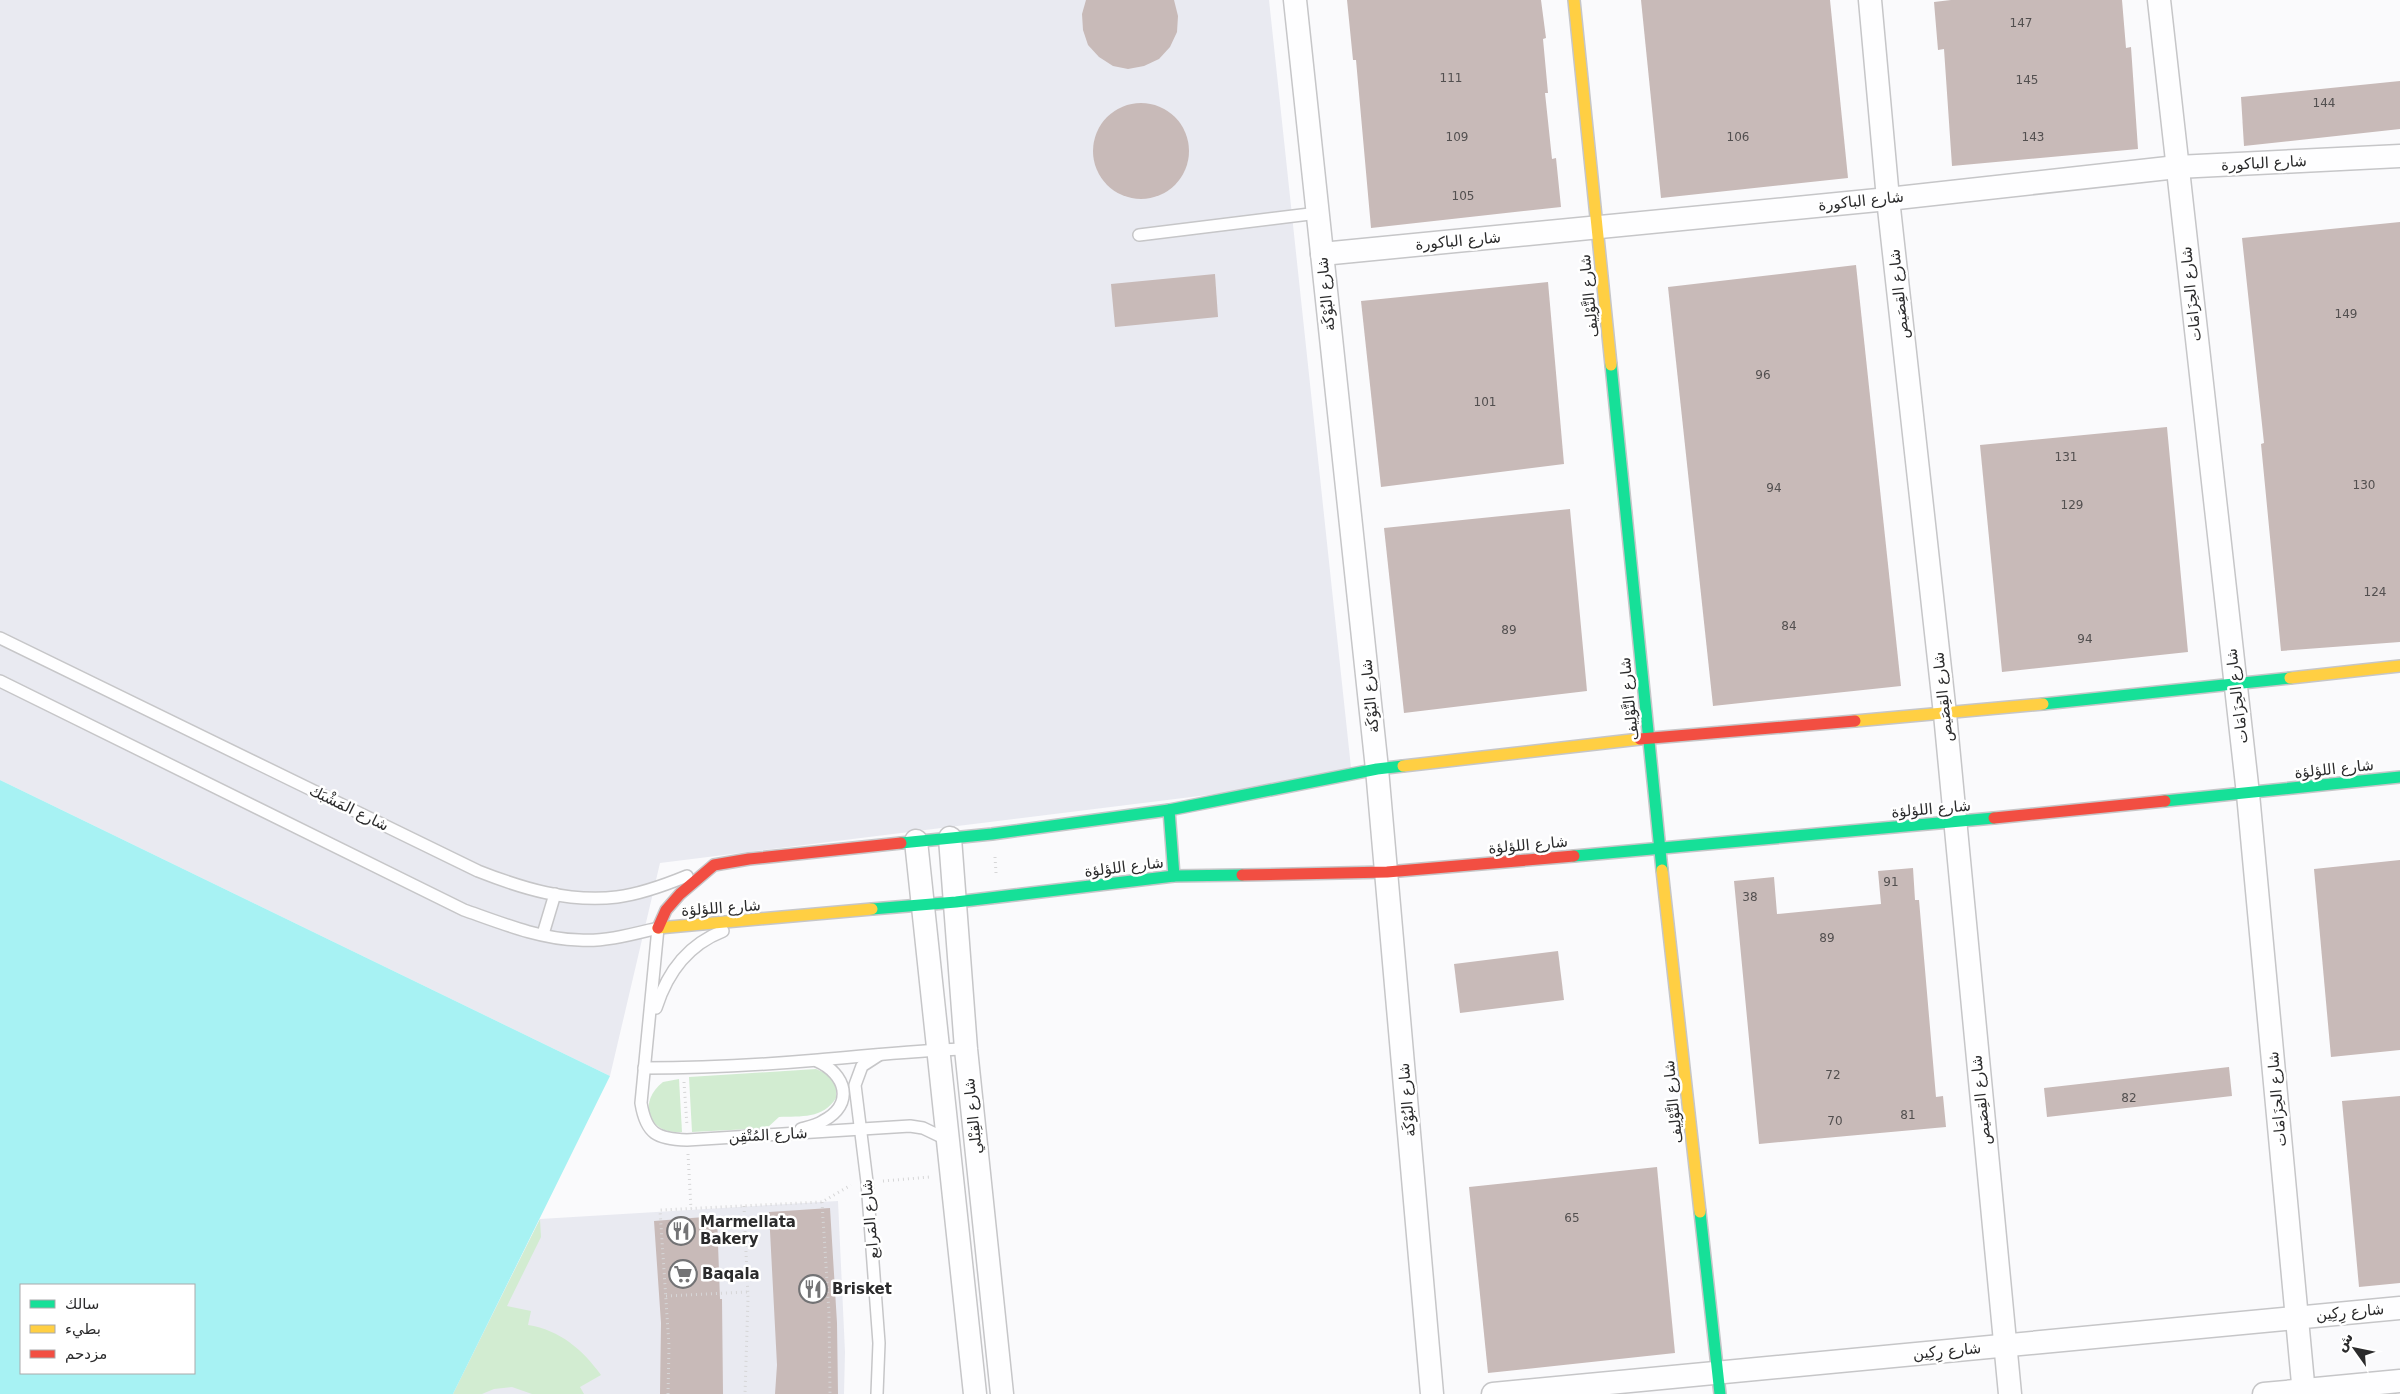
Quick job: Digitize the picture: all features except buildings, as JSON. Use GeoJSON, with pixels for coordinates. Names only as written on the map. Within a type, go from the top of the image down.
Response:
{"type":"FeatureCollection","features":[{"type":"Feature","properties":{"kind":"street","name":"شارع البُوْكَة"},"geometry":{"type":"LineString","coordinates":[[1295,0],[1388,872],[1432,1394]]}},
{"type":"Feature","properties":{"kind":"street","name":"شارع التَّوْلِيف"},"geometry":{"type":"LineString","coordinates":[[1574,0],[1648,738],[1719,1383]]}},
{"type":"Feature","properties":{"kind":"street","name":"شارع القِصَيص"},"geometry":{"type":"LineString","coordinates":[[1870,0],[1888,199],[1945,714],[2010,1394]]}},
{"type":"Feature","properties":{"kind":"street","name":"شارع الحِزَامَات"},"geometry":{"type":"LineString","coordinates":[[2159,0],[2248,794],[2298,1317],[2303,1392]]}},
{"type":"Feature","properties":{"kind":"street","name":"شارع الباكورة"},"geometry":{"type":"LineString","coordinates":[[1322,254],[1888,199],[2177,167],[2400,156]]}},
{"type":"Feature","properties":{"kind":"street"},"geometry":{"type":"LineString","coordinates":[[658,928],[666,910],[680,894],[714,865],[992,834],[1169,810],[1377,769],[1648,738],[1945,714],[2400,666]]}},
{"type":"Feature","properties":{"kind":"street","name":"شارع اللؤلؤة"},"geometry":{"type":"LineString","coordinates":[[658,928],[956,902],[1174,876],[1388,872],[1954,822],[2400,778]]}},
{"type":"Feature","properties":{"kind":"street"},"geometry":{"type":"LineString","coordinates":[[1169,810],[1174,876]]}},
{"type":"Feature","properties":{"kind":"street","name":"شارع القِبْلي"},"geometry":{"type":"LineString","coordinates":[[950,838],[966,1049],[1002,1394]]}},
{"type":"Feature","properties":{"kind":"street","name":"شارع القِبْلي"},"geometry":{"type":"LineString","coordinates":[[916,841],[975,1394]]}},
{"type":"Feature","properties":{"kind":"street","name":"شارع رِكِين"},"geometry":{"type":"LineString","coordinates":[[1493,1394],[1719,1383],[2006,1345],[2400,1308]]}},
{"type":"Feature","properties":{"kind":"street"},"geometry":{"type":"LineString","coordinates":[[2264,1394],[2303,1392],[2400,1381]]}},
{"type":"Feature","properties":{"kind":"lane"},"geometry":{"type":"LineString","coordinates":[[1139,234],[1318,213]]}},
{"type":"Feature","properties":{"kind":"lane","name":"شارع المَشْبَك"},"geometry":{"type":"LineString","coordinates":[[0,638],[504,881],[579,898],[617,897],[658,887],[714,865]]}},
{"type":"Feature","properties":{"kind":"lane"},"geometry":{"type":"LineString","coordinates":[[0,681],[464,910],[503,924],[543,934],[579,940],[618,937],[658,928]]}},
{"type":"Feature","properties":{"kind":"lane"},"geometry":{"type":"LineString","coordinates":[[543,934],[555,894]]}},
{"type":"Feature","properties":{"kind":"lane"},"geometry":{"type":"LineString","coordinates":[[650,1029],[659,999],[671,972],[690,951],[713,935],[749,921]]}},
{"type":"Feature","properties":{"kind":"lane","name":"شارع المُتْقِن"},"geometry":{"type":"LineString","coordinates":[[658,928],[650,1029],[641,1103],[646,1122],[658,1135],[670,1139],[688,1140],[910,1126],[922,1128],[948,1140]]}},
{"type":"Feature","properties":{"kind":"lane"},"geometry":{"type":"LineString","coordinates":[[644,1068],[684,1068],[966,1049]]}},
{"type":"Feature","properties":{"kind":"lane","name":"شارع المَرابع"},"geometry":{"type":"LineString","coordinates":[[877,1394],[879,1343],[867,1182],[855,1085],[862,1066],[879,1055]]}},
{"type":"Feature","properties":{"kind":"lane"},"geometry":{"type":"LineString","coordinates":[[782,1135],[823,1122],[840,1104],[843,1089],[838,1075],[833,1069],[816,1060]]}},
{"type":"Feature","properties":{"kind":"path"},"geometry":{"type":"LineString","coordinates":[[992,834],[998,896]]}},
{"type":"Feature","properties":{"kind":"path"},"geometry":{"type":"LineString","coordinates":[[877,1181],[930,1178]]}},
{"type":"Feature","properties":{"kind":"path"},"geometry":{"type":"LineString","coordinates":[[668,1394],[669,1346],[660,1210],[822,1202],[855,1183]]}},
{"type":"Feature","properties":{"kind":"path"},"geometry":{"type":"LineString","coordinates":[[822,1202],[829,1313],[830,1394]]}},
{"type":"Feature","properties":{"kind":"path"},"geometry":{"type":"LineString","coordinates":[[744,1206],[748,1292],[745,1394]]}},
{"type":"Feature","properties":{"kind":"path"},"geometry":{"type":"LineString","coordinates":[[666,1296],[748,1292]]}},
{"type":"Feature","properties":{"kind":"shaded area"},"geometry":{"type":"Polygon","coordinates":[[[0,0],[1269,0],[1352,777],[660,863],[610,1076],[0,780],[0,0]]]}},
{"type":"Feature","properties":{"kind":"shaded area"},"geometry":{"type":"Polygon","coordinates":[[[838,1201],[845,1352],[844,1394],[453,1394],[540,1219],[838,1201]]]}},
{"type":"Feature","properties":{"kind":"green space"},"geometry":{"type":"Polygon","coordinates":[[[816,1069],[825,1073],[836,1084],[836,1098],[825,1110],[811,1115],[779,1117],[767,1128],[692,1132],[689,1077],[816,1069]]]}},
{"type":"Feature","properties":{"kind":"green space"},"geometry":{"type":"Polygon","coordinates":[[[679,1079],[682,1132],[670,1132],[654,1123],[650,1116],[650,1099],[663,1082],[679,1079]]]}},
{"type":"Feature","properties":{"kind":"green space"},"geometry":{"type":"Polygon","coordinates":[[[540,1219],[541,1237],[507,1306],[531,1311],[528,1325],[550,1331],[570,1342],[601,1375],[580,1387],[584,1394],[532,1394],[512,1387],[494,1389],[482,1394],[453,1394],[540,1219]]]}},
{"type":"Feature","properties":{"kind":"water"},"geometry":{"type":"Polygon","coordinates":[[[0,780],[610,1076],[453,1394],[0,1394],[0,780]]]}},
{"type":"Feature","properties":{"kind":"traffic: fast"},"geometry":{"type":"LineString","coordinates":[[1611,365],[1662,870]]}},
{"type":"Feature","properties":{"kind":"traffic: fast"},"geometry":{"type":"LineString","coordinates":[[2043,704],[2290,678]]}},
{"type":"Feature","properties":{"kind":"traffic: fast"},"geometry":{"type":"LineString","coordinates":[[901,843],[992,834],[1169,810],[1377,769],[1403,766]]}},
{"type":"Feature","properties":{"kind":"traffic: fast"},"geometry":{"type":"LineString","coordinates":[[2165,801],[2400,777]]}},
{"type":"Feature","properties":{"kind":"traffic: fast"},"geometry":{"type":"LineString","coordinates":[[1169,810],[1174,876]]}},
{"type":"Feature","properties":{"kind":"traffic: fast"},"geometry":{"type":"LineString","coordinates":[[1574,856],[1994,818]]}},
{"type":"Feature","properties":{"kind":"traffic: fast"},"geometry":{"type":"LineString","coordinates":[[872,909],[956,902],[1174,876],[1242,875]]}},
{"type":"Feature","properties":{"kind":"traffic: fast"},"geometry":{"type":"LineString","coordinates":[[1700,1212],[1720,1394]]}},
{"type":"Feature","properties":{"kind":"traffic: slow"},"geometry":{"type":"LineString","coordinates":[[1574,0],[1611,365]]}},
{"type":"Feature","properties":{"kind":"traffic: slow"},"geometry":{"type":"LineString","coordinates":[[2290,678],[2400,666]]}},
{"type":"Feature","properties":{"kind":"traffic: slow"},"geometry":{"type":"LineString","coordinates":[[1855,721],[2043,704]]}},
{"type":"Feature","properties":{"kind":"traffic: slow"},"geometry":{"type":"LineString","coordinates":[[1403,766],[1640,739]]}},
{"type":"Feature","properties":{"kind":"traffic: slow"},"geometry":{"type":"LineString","coordinates":[[1662,870],[1700,1212]]}},
{"type":"Feature","properties":{"kind":"traffic: slow"},"geometry":{"type":"LineString","coordinates":[[658,928],[872,909]]}},
{"type":"Feature","properties":{"kind":"traffic: jam"},"geometry":{"type":"LineString","coordinates":[[1640,739],[1855,721]]}},
{"type":"Feature","properties":{"kind":"traffic: jam"},"geometry":{"type":"LineString","coordinates":[[1994,818],[2165,801]]}},
{"type":"Feature","properties":{"kind":"traffic: jam"},"geometry":{"type":"LineString","coordinates":[[658,928],[666,910],[680,894],[714,865],[749,859],[901,843]]}},
{"type":"Feature","properties":{"kind":"traffic: jam"},"geometry":{"type":"LineString","coordinates":[[1242,875],[1387,872],[1574,856]]}},
{"type":"Feature","properties":{"kind":"place","name":"Marmellata Bakery"},"geometry":{"type":"Point","coordinates":[681,1231]}},
{"type":"Feature","properties":{"kind":"place","name":"Baqala"},"geometry":{"type":"Point","coordinates":[683,1274]}},
{"type":"Feature","properties":{"kind":"place","name":"Brisket"},"geometry":{"type":"Point","coordinates":[813,1289]}}]}
